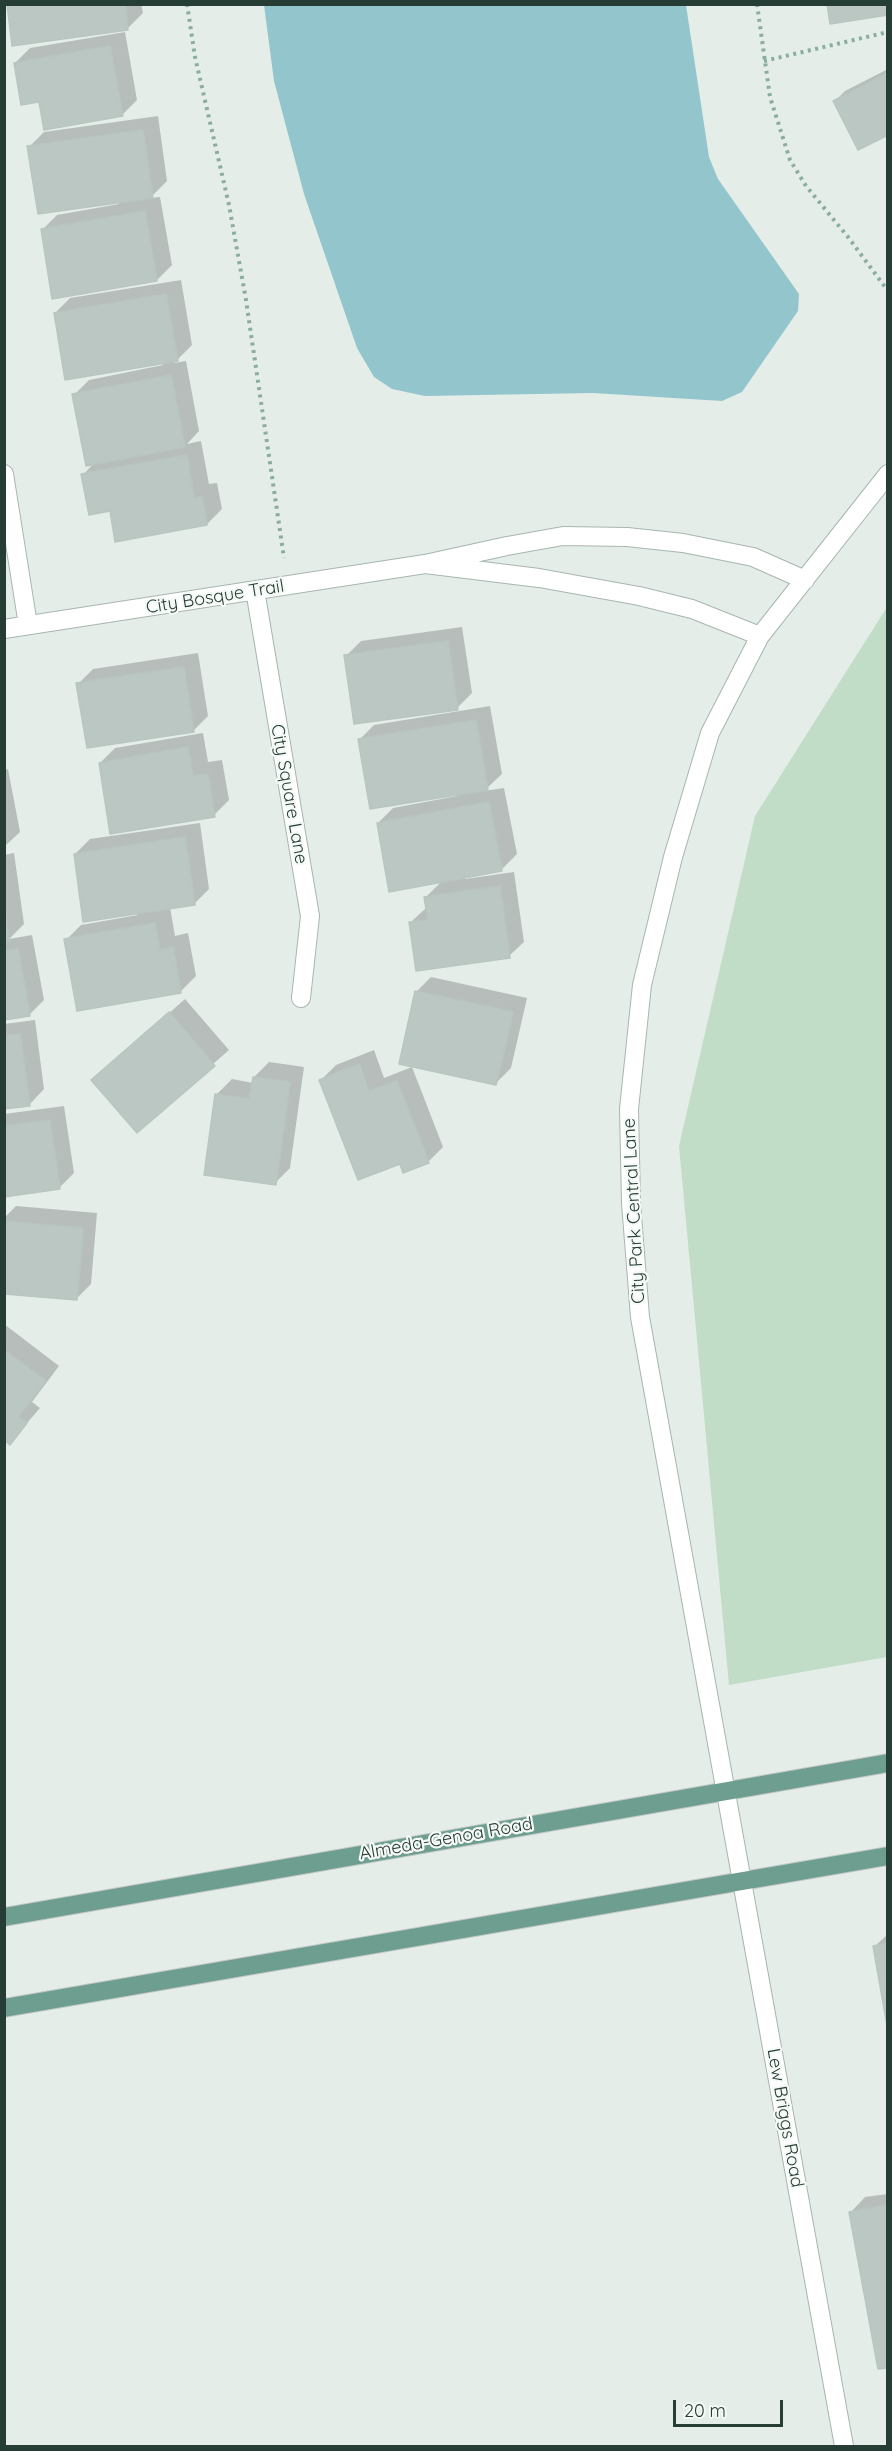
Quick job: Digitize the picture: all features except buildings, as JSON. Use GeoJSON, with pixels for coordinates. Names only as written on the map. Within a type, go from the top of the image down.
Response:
{"type":"FeatureCollection","features":[{"type":"Feature","properties":{"kind":"main road","name":"Almeda-Genoa Road"},"geometry":{"type":"LineString","coordinates":[[4,1917],[888,1763]]}},
{"type":"Feature","properties":{"kind":"main road"},"geometry":{"type":"LineString","coordinates":[[4,2008],[888,1856]]}},
{"type":"Feature","properties":{"kind":"street"},"geometry":{"type":"LineString","coordinates":[[4,474],[28,625]]}},
{"type":"Feature","properties":{"kind":"street","name":"City Park Central Lane"},"geometry":{"type":"LineString","coordinates":[[726,1791],[640,1317],[631,1203],[629,1109],[642,984],[673,857],[710,733],[760,636],[888,474]]}},
{"type":"Feature","properties":{"kind":"street"},"geometry":{"type":"LineString","coordinates":[[425,564],[563,536],[627,537],[683,543],[753,557],[805,580]]}},
{"type":"Feature","properties":{"kind":"street","name":"City Bosque Trail"},"geometry":{"type":"LineString","coordinates":[[4,629],[425,564]]}},
{"type":"Feature","properties":{"kind":"street"},"geometry":{"type":"LineString","coordinates":[[425,564],[539,578],[639,596],[692,609],[760,636]]}},
{"type":"Feature","properties":{"kind":"street","name":"City Square Lane"},"geometry":{"type":"LineString","coordinates":[[255,590],[310,916],[301,998]]}},
{"type":"Feature","properties":{"kind":"street","name":"Lew Briggs Road"},"geometry":{"type":"LineString","coordinates":[[726,1791],[844,2446]]}},
{"type":"Feature","properties":{"kind":"path"},"geometry":{"type":"LineString","coordinates":[[187,4],[195,57],[229,206],[246,300],[288,586]]}},
{"type":"Feature","properties":{"kind":"path"},"geometry":{"type":"LineString","coordinates":[[757,4],[770,97],[790,160],[806,186],[888,291]]}},
{"type":"Feature","properties":{"kind":"path"},"geometry":{"type":"LineString","coordinates":[[764,61],[888,32]]}},
{"type":"Feature","properties":{"kind":"green space"},"geometry":{"type":"Polygon","coordinates":[[[887,607],[887,1657],[729,1685],[679,1146],[755,816],[887,607]]]}},
{"type":"Feature","properties":{"kind":"water"},"geometry":{"type":"Polygon","coordinates":[[[264,5],[686,5],[709,157],[718,179],[799,294],[798,311],[742,392],[722,401],[593,393],[425,396],[392,389],[374,377],[357,348],[304,194],[274,81],[264,5]]]}}]}
